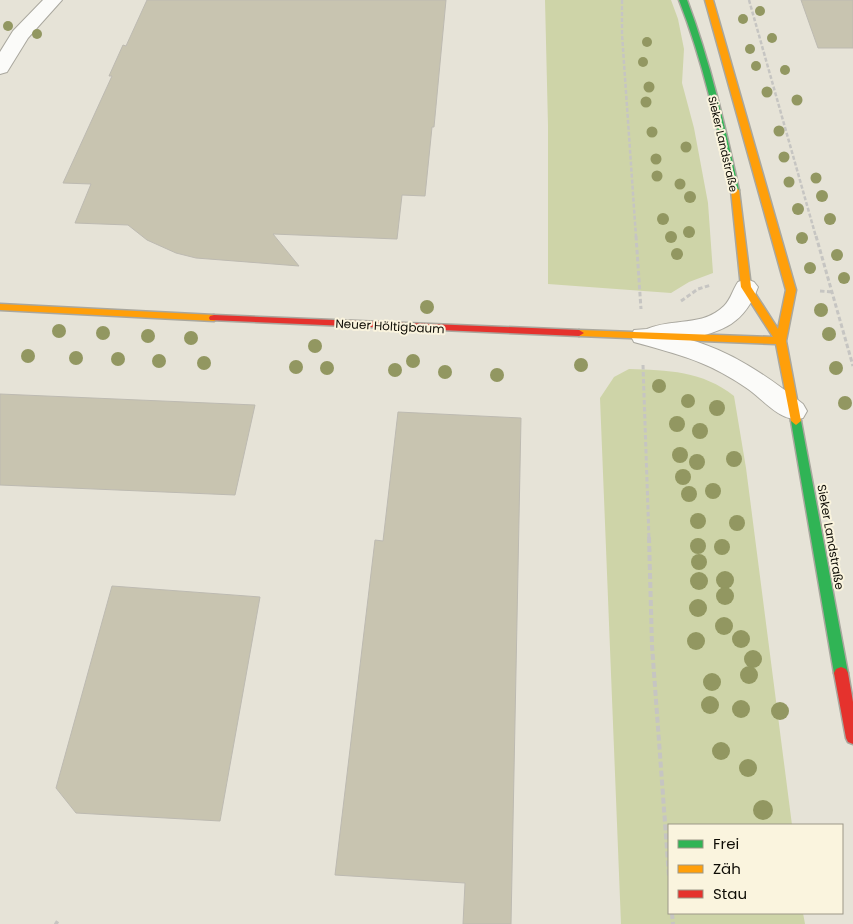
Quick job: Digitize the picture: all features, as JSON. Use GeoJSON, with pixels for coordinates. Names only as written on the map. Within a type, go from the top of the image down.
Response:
{"type":"FeatureCollection","features":[{"type":"Feature","properties":{"kind":"main road","name":"Sieker Landstraße"},"geometry":{"type":"LineString","coordinates":[[683,0],[693,26],[725,144],[734,185],[746,287],[781,341]]}},
{"type":"Feature","properties":{"kind":"main road","name":"Sieker Landstraße"},"geometry":{"type":"LineString","coordinates":[[709,0],[791,290],[781,341],[853,738]]}},
{"type":"Feature","properties":{"kind":"main road","name":"Neuer Höltigbaum"},"geometry":{"type":"LineString","coordinates":[[0,307],[363,325],[781,341]]}},
{"type":"Feature","properties":{"kind":"street"},"geometry":{"type":"LineString","coordinates":[[0,68],[20,35],[53,0]]}},
{"type":"Feature","properties":{"kind":"street"},"geometry":{"type":"LineString","coordinates":[[642,336],[708,326],[729,316],[743,300],[746,287]]}},
{"type":"Feature","properties":{"kind":"street"},"geometry":{"type":"LineString","coordinates":[[642,336],[695,350],[714,358],[757,382],[794,411]]}},
{"type":"Feature","properties":{"kind":"path"},"geometry":{"type":"LineString","coordinates":[[622,0],[622,34],[642,336],[652,646],[668,863]]}},
{"type":"Feature","properties":{"kind":"path"},"geometry":{"type":"LineString","coordinates":[[749,0],[853,366]]}},
{"type":"Feature","properties":{"kind":"path"},"geometry":{"type":"LineString","coordinates":[[678,303],[698,288],[711,285]]}},
{"type":"Feature","properties":{"kind":"path"},"geometry":{"type":"LineString","coordinates":[[819,291],[832,292]]}},
{"type":"Feature","properties":{"kind":"path"},"geometry":{"type":"LineString","coordinates":[[640,308],[648,307]]}},
{"type":"Feature","properties":{"kind":"green space"},"geometry":{"type":"Polygon","coordinates":[[[545,0],[671,0],[678,19],[684,49],[682,83],[694,128],[708,203],[713,273],[689,282],[671,293],[548,284],[548,126],[545,0]]]}},
{"type":"Feature","properties":{"kind":"green space"},"geometry":{"type":"Polygon","coordinates":[[[629,369],[671,371],[710,381],[734,396],[746,468],[792,824],[668,824],[668,914],[803,914],[805,924],[621,924],[600,398],[614,377],[629,369]]]}},
{"type":"Feature","properties":{"kind":"building"},"geometry":{"type":"Polygon","coordinates":[[[147,0],[446,0],[434,127],[432,127],[425,196],[402,195],[397,239],[273,234],[299,266],[196,258],[176,253],[147,240],[128,225],[75,223],[91,184],[63,183],[112,76],[109,76],[123,45],[126,46],[147,0]]]}},
{"type":"Feature","properties":{"kind":"building"},"geometry":{"type":"Polygon","coordinates":[[[801,0],[853,0],[853,48],[818,48],[801,0]]]}},
{"type":"Feature","properties":{"kind":"building"},"geometry":{"type":"Polygon","coordinates":[[[0,394],[255,405],[235,495],[0,485],[0,394]]]}},
{"type":"Feature","properties":{"kind":"building"},"geometry":{"type":"Polygon","coordinates":[[[398,412],[521,418],[511,924],[463,924],[465,883],[335,875],[375,540],[383,541],[398,412]]]}},
{"type":"Feature","properties":{"kind":"building"},"geometry":{"type":"Polygon","coordinates":[[[112,586],[260,597],[220,821],[76,813],[56,788],[112,586]]]}},
{"type":"Feature","properties":{"kind":"traffic: fast"},"geometry":{"type":"LineString","coordinates":[[683,0],[693,26],[725,144],[735,190]]}},
{"type":"Feature","properties":{"kind":"traffic: fast"},"geometry":{"type":"LineString","coordinates":[[796,421],[841,673]]}},
{"type":"Feature","properties":{"kind":"traffic: slow"},"geometry":{"type":"LineString","coordinates":[[709,0],[791,290],[781,341],[796,421]]}},
{"type":"Feature","properties":{"kind":"traffic: slow"},"geometry":{"type":"LineString","coordinates":[[735,190],[746,287],[781,341]]}},
{"type":"Feature","properties":{"kind":"traffic: slow"},"geometry":{"type":"LineString","coordinates":[[0,307],[214,318]]}},
{"type":"Feature","properties":{"kind":"traffic: slow"},"geometry":{"type":"LineString","coordinates":[[579,333],[781,341]]}},
{"type":"Feature","properties":{"kind":"traffic: jam"},"geometry":{"type":"LineString","coordinates":[[214,318],[579,333]]}},
{"type":"Feature","properties":{"kind":"traffic: jam"},"geometry":{"type":"LineString","coordinates":[[841,673],[853,738]]}}]}
